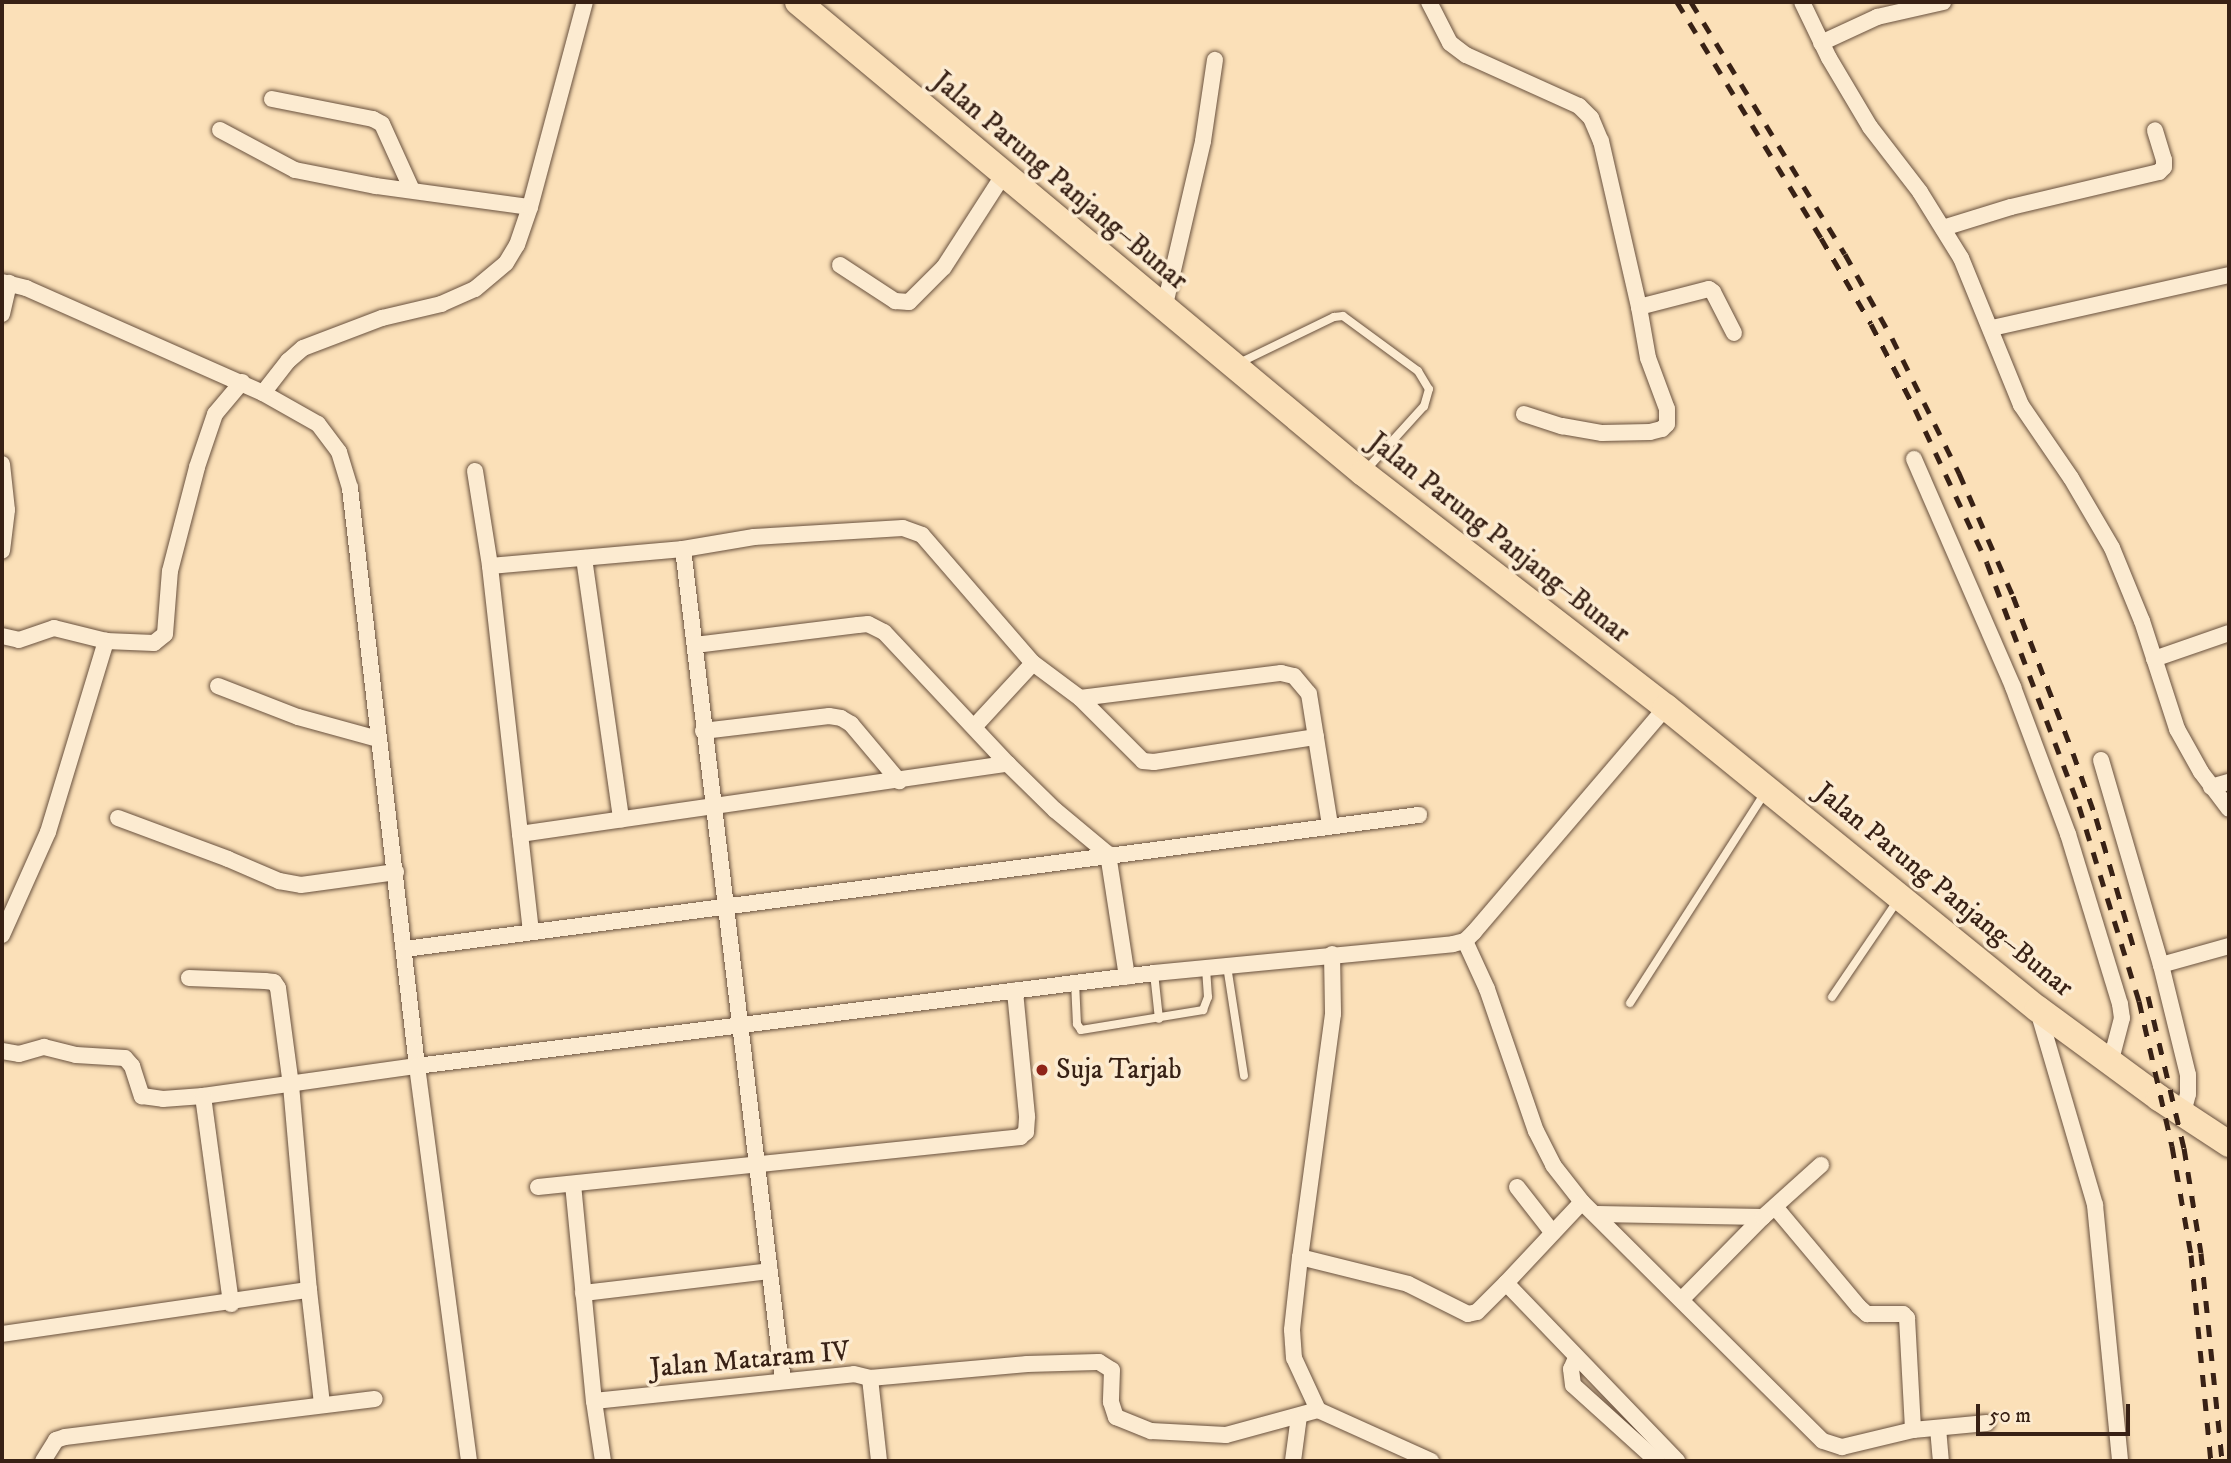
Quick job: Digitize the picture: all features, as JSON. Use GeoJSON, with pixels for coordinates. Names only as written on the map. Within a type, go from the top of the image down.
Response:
{"type":"FeatureCollection","features":[{"type":"Feature","properties":{"kind":"main road","name":"Jalan Parung Panjang–Bunar"},"geometry":{"type":"LineString","coordinates":[[810,5],[1004,174],[1363,473],[1666,707],[2038,1009],[2229,1144]]}},
{"type":"Feature","properties":{"kind":"street"},"geometry":{"type":"LineString","coordinates":[[263,393],[288,360],[319,340],[382,318],[441,303],[475,289],[494,277],[517,245],[530,207],[585,2]]}},
{"type":"Feature","properties":{"kind":"street"},"geometry":{"type":"LineString","coordinates":[[1429,2],[1450,43],[1466,55],[1579,106],[1591,118],[1601,141],[1648,358],[1667,409],[1667,424],[1662,429],[1650,432],[1602,433],[1562,426],[1524,414]]}},
{"type":"Feature","properties":{"kind":"street"},"geometry":{"type":"LineString","coordinates":[[1802,2],[1821,43],[1870,127],[1943,228],[1961,258],[1992,328],[2021,405],[2071,478],[2112,548],[2177,729],[2211,787],[2229,808]]}},
{"type":"Feature","properties":{"kind":"street"},"geometry":{"type":"LineString","coordinates":[[1821,43],[1887,8],[1943,2]]}},
{"type":"Feature","properties":{"kind":"street"},"geometry":{"type":"LineString","coordinates":[[1164,309],[1200,151],[1215,60]]}},
{"type":"Feature","properties":{"kind":"street"},"geometry":{"type":"LineString","coordinates":[[272,99],[373,118],[382,124],[390,135],[412,190]]}},
{"type":"Feature","properties":{"kind":"street"},"geometry":{"type":"LineString","coordinates":[[220,130],[295,170],[530,207]]}},
{"type":"Feature","properties":{"kind":"street"},"geometry":{"type":"LineString","coordinates":[[1943,228],[2011,207],[2158,172],[2164,167],[2164,160],[2155,130]]}},
{"type":"Feature","properties":{"kind":"street"},"geometry":{"type":"LineString","coordinates":[[840,265],[895,301],[909,302],[944,267],[1004,174]]}},
{"type":"Feature","properties":{"kind":"street"},"geometry":{"type":"LineString","coordinates":[[1992,328],[2229,275]]}},
{"type":"Feature","properties":{"kind":"street"},"geometry":{"type":"LineString","coordinates":[[2,314],[5,283],[26,288],[242,382],[318,424],[340,452],[350,488],[417,1066],[469,1461]]}},
{"type":"Feature","properties":{"kind":"street"},"geometry":{"type":"LineString","coordinates":[[1639,307],[1709,289],[1734,333]]}},
{"type":"Feature","properties":{"kind":"street"},"geometry":{"type":"LineString","coordinates":[[2,636],[19,640],[54,628],[106,641],[154,643],[164,634],[170,571],[190,489],[215,414],[242,382]]}},
{"type":"Feature","properties":{"kind":"street"},"geometry":{"type":"LineString","coordinates":[[1914,459],[2013,687],[2068,834],[2120,1004],[2122,1018],[2111,1060]]}},
{"type":"Feature","properties":{"kind":"street"},"geometry":{"type":"LineString","coordinates":[[2,464],[7,510],[2,551]]}},
{"type":"Feature","properties":{"kind":"street"},"geometry":{"type":"LineString","coordinates":[[475,471],[490,566],[531,932]]}},
{"type":"Feature","properties":{"kind":"street"},"geometry":{"type":"LineString","coordinates":[[490,566],[683,549],[754,537],[903,528],[913,530],[922,535],[1033,663],[1080,698],[1143,761],[1154,762],[1316,737]]}},
{"type":"Feature","properties":{"kind":"street"},"geometry":{"type":"LineString","coordinates":[[683,549],[783,1381]]}},
{"type":"Feature","properties":{"kind":"street"},"geometry":{"type":"LineString","coordinates":[[584,558],[621,819]]}},
{"type":"Feature","properties":{"kind":"street"},"geometry":{"type":"LineString","coordinates":[[695,645],[868,624],[884,632],[1008,764],[1055,810],[1108,854],[1127,977]]}},
{"type":"Feature","properties":{"kind":"street"},"geometry":{"type":"LineString","coordinates":[[2154,659],[2229,633]]}},
{"type":"Feature","properties":{"kind":"street"},"geometry":{"type":"LineString","coordinates":[[2,935],[48,832],[106,641]]}},
{"type":"Feature","properties":{"kind":"street"},"geometry":{"type":"LineString","coordinates":[[974,727],[1033,663]]}},
{"type":"Feature","properties":{"kind":"street"},"geometry":{"type":"LineString","coordinates":[[1080,698],[1281,673],[1294,676],[1309,694],[1330,825]]}},
{"type":"Feature","properties":{"kind":"street"},"geometry":{"type":"LineString","coordinates":[[218,685],[298,717],[378,739]]}},
{"type":"Feature","properties":{"kind":"street"},"geometry":{"type":"LineString","coordinates":[[2,1051],[19,1054],[44,1047],[76,1055],[125,1058],[132,1066],[142,1096],[163,1099],[203,1096],[741,1024],[1015,992],[1074,982],[1465,941],[1666,707]]}},
{"type":"Feature","properties":{"kind":"street"},"geometry":{"type":"LineString","coordinates":[[703,731],[829,716],[841,718],[851,724],[899,781]]}},
{"type":"Feature","properties":{"kind":"street"},"geometry":{"type":"LineString","coordinates":[[2101,760],[2161,965],[2189,1084],[2178,1110]]}},
{"type":"Feature","properties":{"kind":"street"},"geometry":{"type":"LineString","coordinates":[[520,834],[713,804],[899,781],[1008,764]]}},
{"type":"Feature","properties":{"kind":"street"},"geometry":{"type":"LineString","coordinates":[[2211,787],[2229,782]]}},
{"type":"Feature","properties":{"kind":"street"},"geometry":{"type":"LineString","coordinates":[[405,949],[1419,815]]}},
{"type":"Feature","properties":{"kind":"street"},"geometry":{"type":"LineString","coordinates":[[118,818],[279,881],[301,885],[396,872]]}},
{"type":"Feature","properties":{"kind":"street"},"geometry":{"type":"LineString","coordinates":[[1465,941],[1487,989],[1541,1141],[1553,1165],[1582,1202],[1823,1441],[1842,1447],[1913,1430],[1987,1423]]}},
{"type":"Feature","properties":{"kind":"street"},"geometry":{"type":"LineString","coordinates":[[2161,965],[2229,946]]}},
{"type":"Feature","properties":{"kind":"street"},"geometry":{"type":"LineString","coordinates":[[1332,954],[1333,1014],[1325,1090],[1300,1257],[1292,1331],[1294,1358],[1318,1410],[1431,1461]]}},
{"type":"Feature","properties":{"kind":"street"},"geometry":{"type":"LineString","coordinates":[[189,978],[274,982],[291,1085],[322,1404]]}},
{"type":"Feature","properties":{"kind":"street"},"geometry":{"type":"LineString","coordinates":[[538,1186],[757,1166],[1020,1137],[1026,1132],[1027,1116],[1015,992]]}},
{"type":"Feature","properties":{"kind":"street"},"geometry":{"type":"LineString","coordinates":[[2038,1009],[2095,1205],[2119,1461]]}},
{"type":"Feature","properties":{"kind":"street"},"geometry":{"type":"LineString","coordinates":[[203,1096],[231,1304]]}},
{"type":"Feature","properties":{"kind":"street"},"geometry":{"type":"LineString","coordinates":[[1682,1299],[1821,1166]]}},
{"type":"Feature","properties":{"kind":"street"},"geometry":{"type":"LineString","coordinates":[[573,1184],[594,1401],[603,1461]]}},
{"type":"Feature","properties":{"kind":"street"},"geometry":{"type":"LineString","coordinates":[[1517,1188],[1553,1233]]}},
{"type":"Feature","properties":{"kind":"street"},"geometry":{"type":"LineString","coordinates":[[1300,1257],[1408,1284],[1468,1314],[1477,1312],[1582,1202]]}},
{"type":"Feature","properties":{"kind":"street"},"geometry":{"type":"LineString","coordinates":[[1597,1214],[1769,1213],[1867,1314],[1903,1314],[1907,1318],[1913,1430]]}},
{"type":"Feature","properties":{"kind":"street"},"geometry":{"type":"LineString","coordinates":[[583,1293],[770,1271]]}},
{"type":"Feature","properties":{"kind":"street"},"geometry":{"type":"LineString","coordinates":[[1506,1283],[1667,1459]]}},
{"type":"Feature","properties":{"kind":"street"},"geometry":{"type":"LineString","coordinates":[[2,1334],[231,1304],[309,1290]]}},
{"type":"Feature","properties":{"kind":"street"},"geometry":{"type":"LineString","coordinates":[[870,1378],[1027,1364],[1099,1362],[1112,1370],[1111,1402],[1116,1417],[1151,1431],[1226,1435],[1318,1410]]}},
{"type":"Feature","properties":{"kind":"street","name":"Jalan Mataram IV"},"geometry":{"type":"LineString","coordinates":[[594,1401],[854,1374],[870,1378],[879,1461]]}},
{"type":"Feature","properties":{"kind":"street"},"geometry":{"type":"LineString","coordinates":[[43,1461],[56,1440],[65,1437],[375,1399]]}},
{"type":"Feature","properties":{"kind":"street"},"geometry":{"type":"LineString","coordinates":[[1293,1461],[1300,1416]]}},
{"type":"Feature","properties":{"kind":"street"},"geometry":{"type":"LineString","coordinates":[[1938,1429],[1941,1461]]}},
{"type":"Feature","properties":{"kind":"lane"},"geometry":{"type":"LineString","coordinates":[[1232,366],[1334,317],[1343,316],[1418,371],[1429,389],[1424,406],[1363,473]]}},
{"type":"Feature","properties":{"kind":"lane"},"geometry":{"type":"LineString","coordinates":[[1630,1003],[1768,788]]}},
{"type":"Feature","properties":{"kind":"lane"},"geometry":{"type":"LineString","coordinates":[[1832,997],[1900,897]]}},
{"type":"Feature","properties":{"kind":"lane"},"geometry":{"type":"LineString","coordinates":[[1227,966],[1244,1076]]}},
{"type":"Feature","properties":{"kind":"lane"},"geometry":{"type":"LineString","coordinates":[[1074,982],[1078,1029],[1159,1019],[1203,1010],[1208,997],[1206,968]]}},
{"type":"Feature","properties":{"kind":"lane"},"geometry":{"type":"LineString","coordinates":[[1154,973],[1159,1019]]}},
{"type":"Feature","properties":{"kind":"railway"},"geometry":{"type":"LineString","coordinates":[[1677,2],[1821,238],[1871,324],[1915,409],[1987,563],[2079,806],[2139,1001],[2172,1146],[2191,1255],[2211,1461]]}},
{"type":"Feature","properties":{"kind":"railway"},"geometry":{"type":"LineString","coordinates":[[1691,2],[1845,254],[1892,338],[1959,473],[2013,596],[2073,753],[2096,818],[2134,949]]}},
{"type":"Feature","properties":{"kind":"railway"},"geometry":{"type":"LineString","coordinates":[[2148,996],[2184,1148],[2201,1253],[2222,1461]]}},
{"type":"Feature","properties":{"kind":"place","name":"Suja Tarjab"},"geometry":{"type":"Point","coordinates":[1042,1070]}}]}
